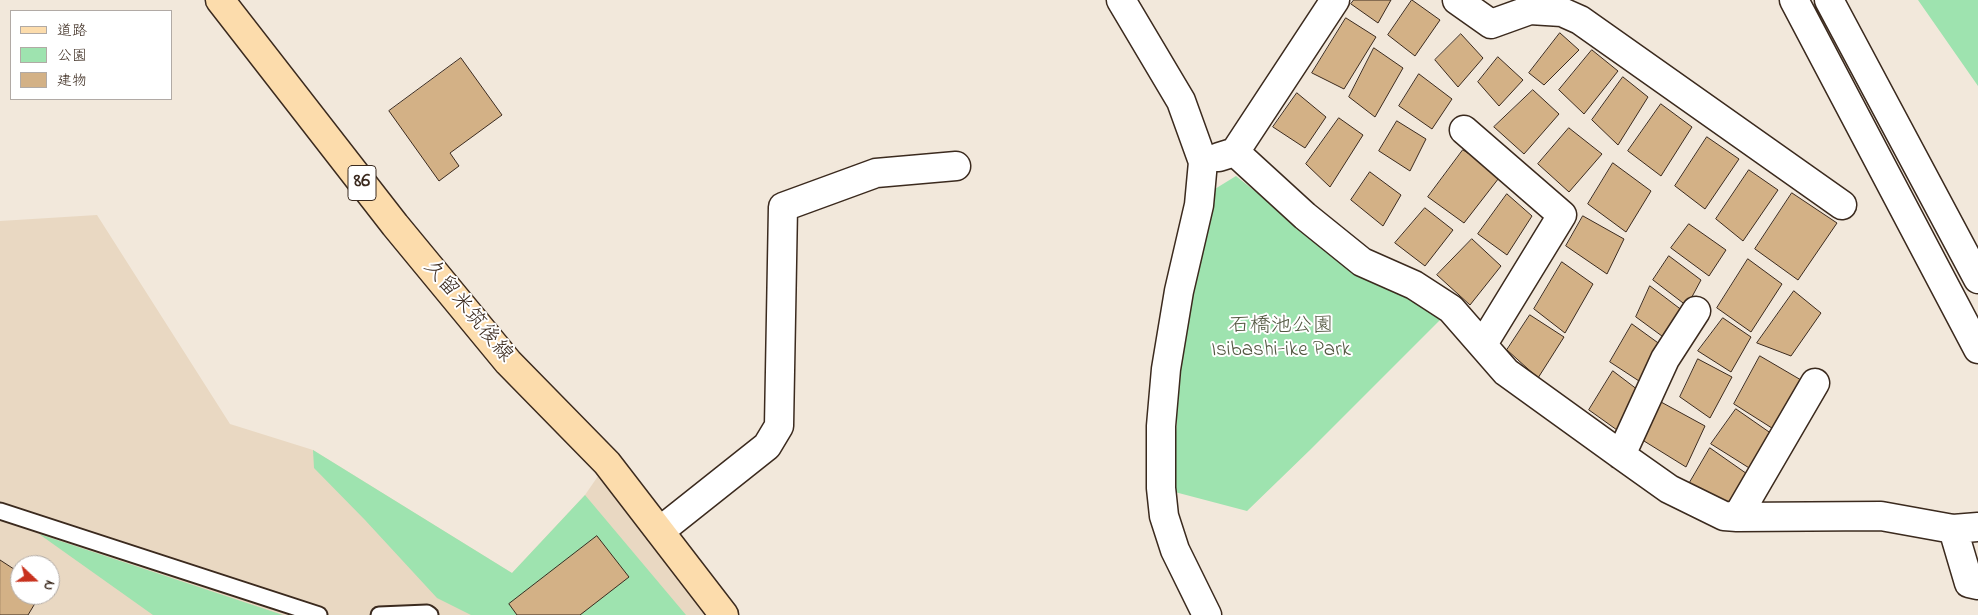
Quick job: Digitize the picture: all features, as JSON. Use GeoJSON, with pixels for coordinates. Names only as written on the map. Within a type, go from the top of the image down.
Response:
{"type":"FeatureCollection","features":[{"type":"Feature","properties":{"kind":"main road","name":"久留米筑後線"},"geometry":{"type":"LineString","coordinates":[[220,0],[401,233],[508,362],[607,463],[724,615]]}},
{"type":"Feature","properties":{"kind":"street"},"geometry":{"type":"LineString","coordinates":[[1121,0],[1181,100],[1203,162],[1199,206],[1179,291],[1166,369],[1161,426],[1161,488],[1164,516],[1175,550],[1207,615]]}},
{"type":"Feature","properties":{"kind":"street"},"geometry":{"type":"LineString","coordinates":[[1203,162],[1235,152],[1335,0]]}},
{"type":"Feature","properties":{"kind":"street"},"geometry":{"type":"LineString","coordinates":[[1457,0],[1491,24],[1530,10],[1562,12],[1580,20],[1842,205]]}},
{"type":"Feature","properties":{"kind":"street"},"geometry":{"type":"LineString","coordinates":[[1794,0],[1978,350]]}},
{"type":"Feature","properties":{"kind":"street"},"geometry":{"type":"LineString","coordinates":[[1829,0],[1978,279]]}},
{"type":"Feature","properties":{"kind":"street"},"geometry":{"type":"LineString","coordinates":[[1464,130],[1562,215],[1482,344]]}},
{"type":"Feature","properties":{"kind":"street"},"geometry":{"type":"LineString","coordinates":[[1235,152],[1305,216],[1362,262],[1414,284],[1451,309],[1506,372],[1669,489],[1724,516],[1737,518],[1881,516],[1965,528],[1970,583],[1978,585]]}},
{"type":"Feature","properties":{"kind":"street"},"geometry":{"type":"LineString","coordinates":[[660,532],[766,446],[779,426],[783,207],[876,173],[956,166]]}},
{"type":"Feature","properties":{"kind":"street"},"geometry":{"type":"LineString","coordinates":[[1620,455],[1666,359],[1696,311]]}},
{"type":"Feature","properties":{"kind":"street"},"geometry":{"type":"LineString","coordinates":[[1737,518],[1815,382]]}},
{"type":"Feature","properties":{"kind":"lane"},"geometry":{"type":"LineString","coordinates":[[0,511],[319,615]]}},
{"type":"Feature","properties":{"kind":"lane"},"geometry":{"type":"LineString","coordinates":[[379,615],[427,613],[430,615]]}},
{"type":"Feature","properties":{"kind":"shaded area"},"geometry":{"type":"Polygon","coordinates":[[[97,215],[230,424],[313,450],[512,573],[585,495],[607,463],[724,615],[0,615],[0,221],[97,215]]]}},
{"type":"Feature","properties":{"kind":"green space"},"geometry":{"type":"Polygon","coordinates":[[[1918,0],[1978,0],[1978,86],[1918,0]]]}},
{"type":"Feature","properties":{"kind":"green space","name":"石橋池公園 Isibashi-ike Park"},"geometry":{"type":"Polygon","coordinates":[[[1236,176],[1352,269],[1419,300],[1443,317],[1247,511],[1171,491],[1177,421],[1175,373],[1210,192],[1236,176]]]}},
{"type":"Feature","properties":{"kind":"green space"},"geometry":{"type":"Polygon","coordinates":[[[313,450],[512,573],[585,495],[686,615],[471,615],[437,598],[314,468],[313,450]]]}},
{"type":"Feature","properties":{"kind":"green space"},"geometry":{"type":"Polygon","coordinates":[[[39,534],[283,615],[153,615],[39,534]]]}},
{"type":"Feature","properties":{"kind":"building"},"geometry":{"type":"Polygon","coordinates":[[[1354,0],[1391,0],[1378,23],[1351,4],[1354,0]]]}},
{"type":"Feature","properties":{"kind":"building"},"geometry":{"type":"Polygon","coordinates":[[[1412,0],[1440,20],[1415,56],[1388,35],[1412,0]]]}},
{"type":"Feature","properties":{"kind":"building"},"geometry":{"type":"Polygon","coordinates":[[[1346,18],[1376,37],[1344,89],[1312,73],[1346,18]]]}},
{"type":"Feature","properties":{"kind":"building"},"geometry":{"type":"Polygon","coordinates":[[[1560,33],[1579,50],[1544,85],[1529,73],[1560,33]]]}},
{"type":"Feature","properties":{"kind":"building"},"geometry":{"type":"Polygon","coordinates":[[[1461,34],[1483,58],[1458,87],[1435,60],[1461,34]]]}},
{"type":"Feature","properties":{"kind":"building"},"geometry":{"type":"Polygon","coordinates":[[[1374,48],[1403,68],[1375,117],[1349,97],[1374,48]]]}},
{"type":"Feature","properties":{"kind":"building"},"geometry":{"type":"Polygon","coordinates":[[[1592,50],[1618,71],[1584,114],[1559,90],[1592,50]]]}},
{"type":"Feature","properties":{"kind":"building"},"geometry":{"type":"Polygon","coordinates":[[[1498,57],[1523,80],[1499,106],[1478,82],[1498,57]]]}},
{"type":"Feature","properties":{"kind":"building"},"geometry":{"type":"Polygon","coordinates":[[[461,58],[502,115],[450,153],[459,166],[439,181],[389,111],[461,58]]]}},
{"type":"Feature","properties":{"kind":"building"},"geometry":{"type":"Polygon","coordinates":[[[1419,74],[1452,99],[1432,129],[1399,106],[1419,74]]]}},
{"type":"Feature","properties":{"kind":"building"},"geometry":{"type":"Polygon","coordinates":[[[1623,77],[1648,97],[1618,145],[1592,120],[1623,77]]]}},
{"type":"Feature","properties":{"kind":"building"},"geometry":{"type":"Polygon","coordinates":[[[1533,90],[1559,114],[1524,154],[1494,127],[1533,90]]]}},
{"type":"Feature","properties":{"kind":"building"},"geometry":{"type":"Polygon","coordinates":[[[1297,93],[1326,117],[1305,148],[1273,127],[1297,93]]]}},
{"type":"Feature","properties":{"kind":"building"},"geometry":{"type":"Polygon","coordinates":[[[1661,104],[1692,127],[1661,176],[1628,151],[1661,104]]]}},
{"type":"Feature","properties":{"kind":"building"},"geometry":{"type":"Polygon","coordinates":[[[1339,118],[1363,135],[1330,187],[1306,164],[1339,118]]]}},
{"type":"Feature","properties":{"kind":"building"},"geometry":{"type":"Polygon","coordinates":[[[1397,121],[1426,139],[1410,171],[1379,151],[1397,121]]]}},
{"type":"Feature","properties":{"kind":"building"},"geometry":{"type":"Polygon","coordinates":[[[1569,128],[1602,154],[1569,192],[1538,164],[1569,128]]]}},
{"type":"Feature","properties":{"kind":"building"},"geometry":{"type":"Polygon","coordinates":[[[1707,137],[1739,159],[1705,209],[1675,186],[1707,137]]]}},
{"type":"Feature","properties":{"kind":"building"},"geometry":{"type":"Polygon","coordinates":[[[1463,150],[1502,174],[1464,223],[1428,197],[1463,150]]]}},
{"type":"Feature","properties":{"kind":"building"},"geometry":{"type":"Polygon","coordinates":[[[1613,163],[1651,191],[1626,232],[1588,204],[1613,163]]]}},
{"type":"Feature","properties":{"kind":"building"},"geometry":{"type":"Polygon","coordinates":[[[1749,170],[1778,190],[1743,241],[1716,219],[1749,170]]]}},
{"type":"Feature","properties":{"kind":"building"},"geometry":{"type":"Polygon","coordinates":[[[1370,172],[1401,195],[1383,226],[1351,200],[1370,172]]]}},
{"type":"Feature","properties":{"kind":"building"},"geometry":{"type":"Polygon","coordinates":[[[1792,193],[1837,223],[1798,280],[1755,249],[1792,193]]]}},
{"type":"Feature","properties":{"kind":"building"},"geometry":{"type":"Polygon","coordinates":[[[1507,194],[1532,216],[1507,255],[1478,234],[1507,194]]]}},
{"type":"Feature","properties":{"kind":"building"},"geometry":{"type":"Polygon","coordinates":[[[1425,208],[1453,230],[1425,266],[1395,243],[1425,208]]]}},
{"type":"Feature","properties":{"kind":"building"},"geometry":{"type":"Polygon","coordinates":[[[1583,216],[1624,239],[1607,274],[1566,246],[1583,216]]]}},
{"type":"Feature","properties":{"kind":"building"},"geometry":{"type":"Polygon","coordinates":[[[1689,224],[1726,250],[1709,276],[1671,248],[1689,224]]]}},
{"type":"Feature","properties":{"kind":"building"},"geometry":{"type":"Polygon","coordinates":[[[1472,239],[1501,266],[1470,305],[1437,275],[1472,239]]]}},
{"type":"Feature","properties":{"kind":"building"},"geometry":{"type":"Polygon","coordinates":[[[1669,256],[1701,280],[1687,306],[1653,280],[1669,256]]]}},
{"type":"Feature","properties":{"kind":"building"},"geometry":{"type":"Polygon","coordinates":[[[1748,259],[1782,284],[1751,332],[1717,308],[1748,259]]]}},
{"type":"Feature","properties":{"kind":"building"},"geometry":{"type":"Polygon","coordinates":[[[1562,262],[1593,284],[1565,333],[1534,309],[1562,262]]]}},
{"type":"Feature","properties":{"kind":"building"},"geometry":{"type":"Polygon","coordinates":[[[1650,286],[1683,311],[1666,339],[1636,317],[1650,286]]]}},
{"type":"Feature","properties":{"kind":"building"},"geometry":{"type":"Polygon","coordinates":[[[1794,291],[1821,313],[1791,356],[1757,343],[1794,291]]]}},
{"type":"Feature","properties":{"kind":"building"},"geometry":{"type":"Polygon","coordinates":[[[1530,315],[1564,337],[1538,378],[1507,350],[1530,315]]]}},
{"type":"Feature","properties":{"kind":"building"},"geometry":{"type":"Polygon","coordinates":[[[1723,318],[1751,337],[1731,372],[1698,351],[1723,318]]]}},
{"type":"Feature","properties":{"kind":"building"},"geometry":{"type":"Polygon","coordinates":[[[1632,324],[1661,345],[1639,381],[1610,362],[1632,324]]]}},
{"type":"Feature","properties":{"kind":"building"},"geometry":{"type":"Polygon","coordinates":[[[1760,356],[1801,380],[1775,430],[1734,404],[1760,356]]]}},
{"type":"Feature","properties":{"kind":"building"},"geometry":{"type":"Polygon","coordinates":[[[1698,359],[1732,377],[1710,418],[1680,397],[1698,359]]]}},
{"type":"Feature","properties":{"kind":"building"},"geometry":{"type":"Polygon","coordinates":[[[1613,371],[1638,390],[1617,430],[1589,410],[1613,371]]]}},
{"type":"Feature","properties":{"kind":"building"},"geometry":{"type":"Polygon","coordinates":[[[1661,402],[1705,426],[1686,467],[1644,441],[1661,402]]]}},
{"type":"Feature","properties":{"kind":"building"},"geometry":{"type":"Polygon","coordinates":[[[1736,409],[1772,434],[1754,471],[1711,444],[1736,409]]]}},
{"type":"Feature","properties":{"kind":"building"},"geometry":{"type":"Polygon","coordinates":[[[1710,448],[1750,476],[1732,512],[1689,484],[1710,448]]]}},
{"type":"Feature","properties":{"kind":"building"},"geometry":{"type":"Polygon","coordinates":[[[597,536],[629,577],[580,615],[517,615],[509,604],[597,536]]]}},
{"type":"Feature","properties":{"kind":"building"},"geometry":{"type":"Polygon","coordinates":[[[0,560],[10,566],[10,605],[34,605],[28,615],[0,615],[0,560]]]}}]}
